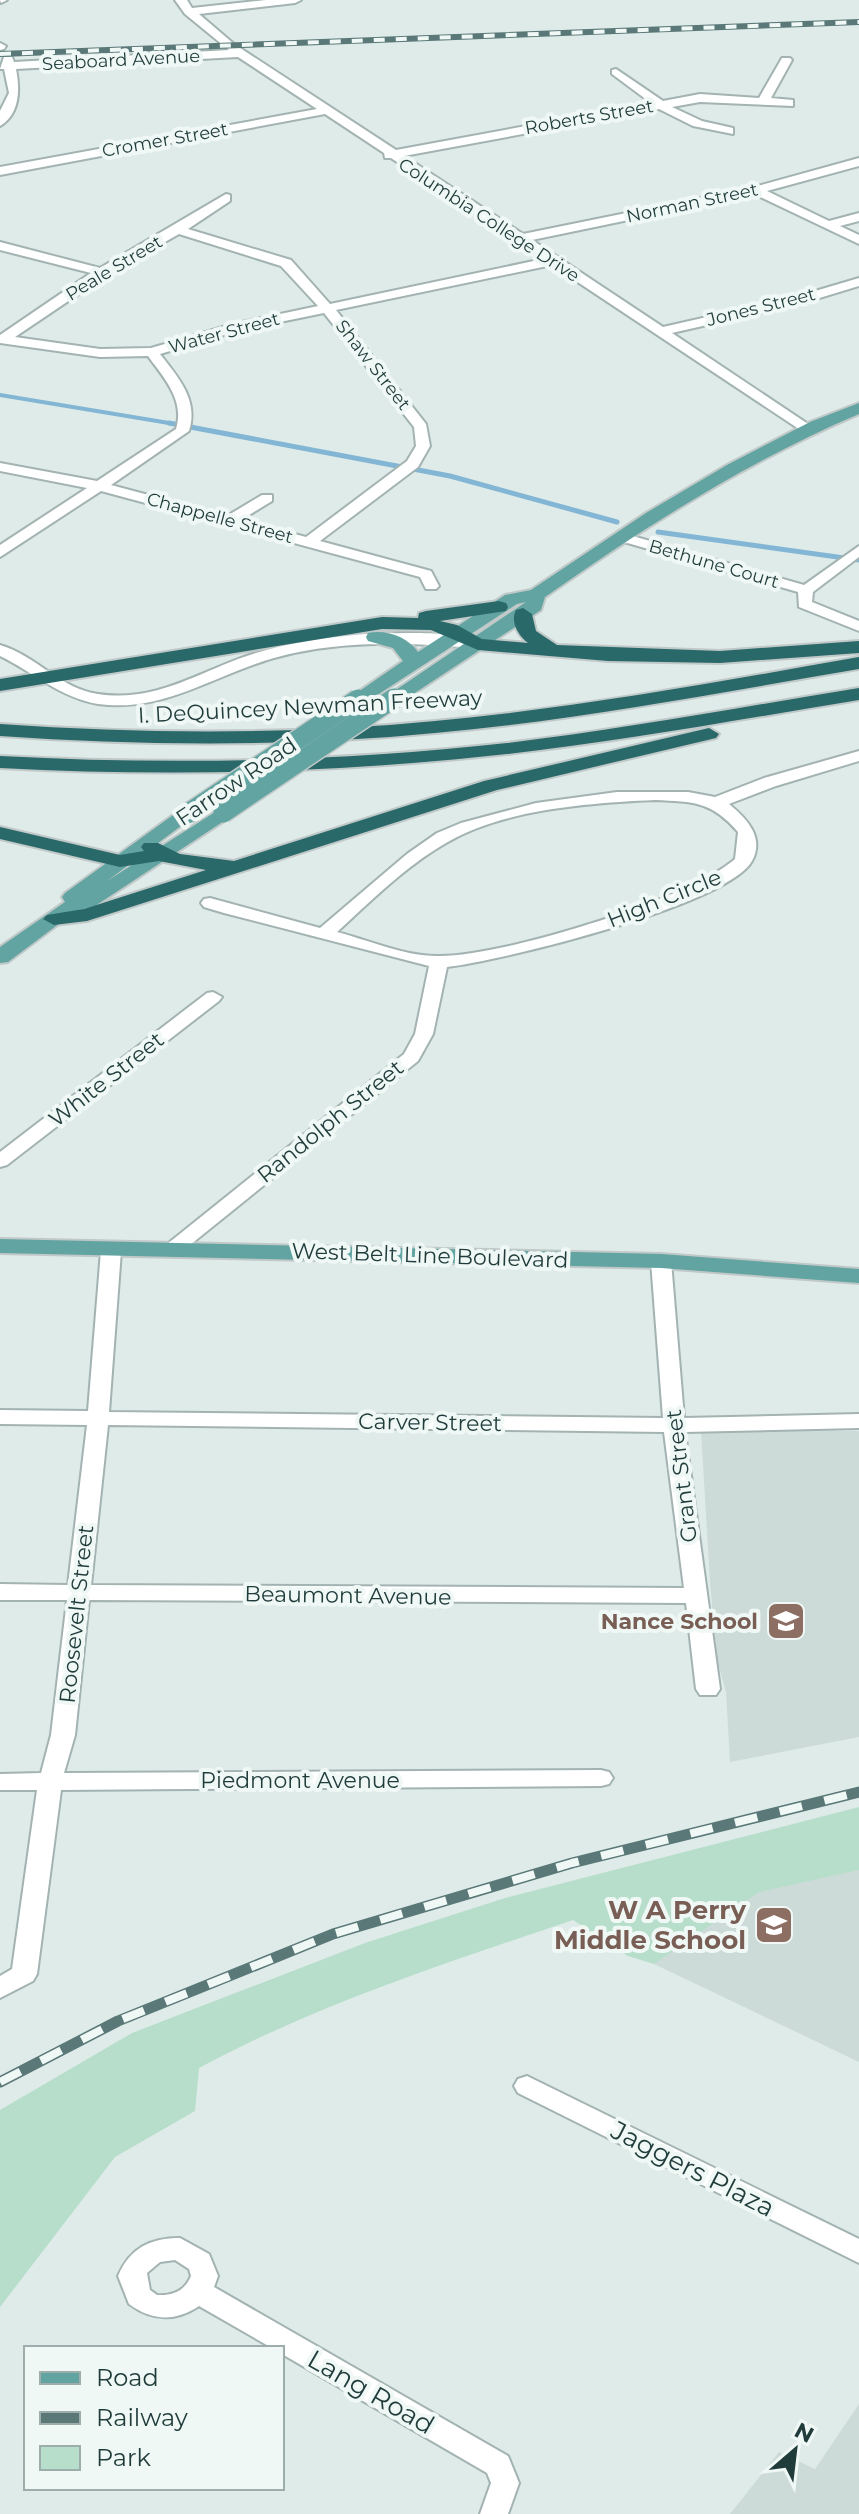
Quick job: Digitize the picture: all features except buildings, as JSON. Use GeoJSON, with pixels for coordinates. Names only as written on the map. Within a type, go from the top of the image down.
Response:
{"type":"FeatureCollection","features":[{"type":"Feature","properties":{"kind":"highway"},"geometry":{"type":"LineString","coordinates":[[378,630],[499,607]]}},
{"type":"Feature","properties":{"kind":"highway"},"geometry":{"type":"LineString","coordinates":[[523,614],[527,634],[555,650]]}},
{"type":"Feature","properties":{"kind":"highway"},"geometry":{"type":"LineString","coordinates":[[0,685],[431,624],[452,637],[478,644],[667,658],[762,656],[859,647]]}},
{"type":"Feature","properties":{"kind":"highway","name":"I. DeQuincey Newman Freeway"},"geometry":{"type":"LineString","coordinates":[[0,730],[97,738],[202,740],[377,731],[492,721],[598,707],[859,663]]}},
{"type":"Feature","properties":{"kind":"highway"},"geometry":{"type":"LineString","coordinates":[[0,762],[214,766],[419,756],[577,740],[859,694]]}},
{"type":"Feature","properties":{"kind":"highway"},"geometry":{"type":"LineString","coordinates":[[61,913],[87,915],[491,785],[544,771],[859,704]]}},
{"type":"Feature","properties":{"kind":"highway"},"geometry":{"type":"LineString","coordinates":[[0,833],[120,861]]}},
{"type":"Feature","properties":{"kind":"highway"},"geometry":{"type":"LineString","coordinates":[[154,848],[210,864],[245,863]]}},
{"type":"Feature","properties":{"kind":"main road","name":"Farrow Road"},"geometry":{"type":"LineString","coordinates":[[3,952],[61,913],[88,902],[154,848],[187,814],[499,607],[512,599],[536,595],[724,474],[807,428],[859,408]]}},
{"type":"Feature","properties":{"kind":"main road","name":"Farrow Road"},"geometry":{"type":"LineString","coordinates":[[61,913],[72,895],[120,861],[154,848],[223,813],[523,614],[534,606],[536,595]]}},
{"type":"Feature","properties":{"kind":"main road"},"geometry":{"type":"LineString","coordinates":[[378,630],[402,644],[412,656],[413,663]]}},
{"type":"Feature","properties":{"kind":"main road","name":"West Belt Line Boulevard"},"geometry":{"type":"LineString","coordinates":[[0,1246],[111,1251],[173,1249],[661,1261],[859,1276]]}},
{"type":"Feature","properties":{"kind":"main road"},"geometry":{"type":"LineString","coordinates":[[0,1262],[78,1250]]}},
{"type":"Feature","properties":{"kind":"street","name":"Columbia College Drive"},"geometry":{"type":"LineString","coordinates":[[181,0],[189,12],[243,53],[330,110],[389,155],[523,238],[551,261],[807,428]]}},
{"type":"Feature","properties":{"kind":"street"},"geometry":{"type":"LineString","coordinates":[[189,12],[295,0]]}},
{"type":"Feature","properties":{"kind":"street","name":"Seaboard Avenue"},"geometry":{"type":"LineString","coordinates":[[6,64],[243,53]]}},
{"type":"Feature","properties":{"kind":"street"},"geometry":{"type":"LineString","coordinates":[[764,100],[786,60]]}},
{"type":"Feature","properties":{"kind":"street"},"geometry":{"type":"LineString","coordinates":[[0,122],[15,93],[6,64]]}},
{"type":"Feature","properties":{"kind":"street"},"geometry":{"type":"LineString","coordinates":[[616,72],[659,104],[706,128],[729,131]]}},
{"type":"Feature","properties":{"kind":"street","name":"Roberts Street"},"geometry":{"type":"LineString","coordinates":[[389,155],[700,98],[789,103]]}},
{"type":"Feature","properties":{"kind":"street","name":"Cromer Street"},"geometry":{"type":"LineString","coordinates":[[0,171],[330,110]]}},
{"type":"Feature","properties":{"kind":"street","name":"Norman Street"},"geometry":{"type":"LineString","coordinates":[[523,238],[756,190],[859,162]]}},
{"type":"Feature","properties":{"kind":"street"},"geometry":{"type":"LineString","coordinates":[[756,190],[859,240]]}},
{"type":"Feature","properties":{"kind":"street","name":"Peale Street"},"geometry":{"type":"LineString","coordinates":[[2,339],[102,272],[178,230],[226,198]]}},
{"type":"Feature","properties":{"kind":"street"},"geometry":{"type":"LineString","coordinates":[[828,225],[859,217]]}},
{"type":"Feature","properties":{"kind":"street","name":"Shaw Street"},"geometry":{"type":"LineString","coordinates":[[178,230],[286,263],[327,308],[421,427],[423,446],[407,468],[309,542]]}},
{"type":"Feature","properties":{"kind":"street"},"geometry":{"type":"LineString","coordinates":[[0,246],[102,272]]}},
{"type":"Feature","properties":{"kind":"street","name":"Water Street"},"geometry":{"type":"LineString","coordinates":[[0,552],[185,425],[185,402],[152,352],[238,327],[551,261]]}},
{"type":"Feature","properties":{"kind":"street","name":"Jones Street"},"geometry":{"type":"LineString","coordinates":[[662,331],[798,300],[859,282]]}},
{"type":"Feature","properties":{"kind":"street"},"geometry":{"type":"LineString","coordinates":[[2,339],[100,353],[152,352]]}},
{"type":"Feature","properties":{"kind":"street","name":"Chappelle Street"},"geometry":{"type":"LineString","coordinates":[[0,467],[99,486],[426,574],[431,586]]}},
{"type":"Feature","properties":{"kind":"street"},"geometry":{"type":"LineString","coordinates":[[230,520],[267,498]]}},
{"type":"Feature","properties":{"kind":"street","name":"Bethune Court"},"geometry":{"type":"LineString","coordinates":[[622,537],[806,590]]}},
{"type":"Feature","properties":{"kind":"street","name":"Bethune Court"},"geometry":{"type":"LineString","coordinates":[[850,556],[806,590],[804,604],[859,626]]}},
{"type":"Feature","properties":{"kind":"street"},"geometry":{"type":"LineString","coordinates":[[0,650],[82,696],[127,701],[155,700],[174,695],[265,655],[378,630]]}},
{"type":"Feature","properties":{"kind":"street"},"geometry":{"type":"LineString","coordinates":[[324,934],[370,893],[444,837],[488,821],[621,795],[653,794],[716,803],[770,782],[859,756]]}},
{"type":"Feature","properties":{"kind":"street","name":"High Circle"},"geometry":{"type":"LineString","coordinates":[[210,903],[439,963],[481,957],[574,933],[702,888],[739,865],[748,853],[746,831],[716,803]]}},
{"type":"Feature","properties":{"kind":"street","name":"Randolph Street"},"geometry":{"type":"LineString","coordinates":[[173,1249],[411,1057],[424,1034],[439,963]]}},
{"type":"Feature","properties":{"kind":"street","name":"White Street"},"geometry":{"type":"LineString","coordinates":[[0,1161],[213,997]]}},
{"type":"Feature","properties":{"kind":"street","name":"Roosevelt Street"},"geometry":{"type":"LineString","coordinates":[[0,1988],[24,1974],[50,1782],[63,1735],[98,1417],[111,1251]]}},
{"type":"Feature","properties":{"kind":"street","name":"Grant Street"},"geometry":{"type":"LineString","coordinates":[[661,1261],[674,1425],[708,1689]]}},
{"type":"Feature","properties":{"kind":"street","name":"Carver Street"},"geometry":{"type":"LineString","coordinates":[[0,1417],[674,1425],[859,1421]]}},
{"type":"Feature","properties":{"kind":"street","name":"Beaumont Avenue"},"geometry":{"type":"LineString","coordinates":[[0,1592],[696,1596]]}},
{"type":"Feature","properties":{"kind":"street","name":"Piedmont Avenue"},"geometry":{"type":"LineString","coordinates":[[0,1782],[601,1778]]}},
{"type":"Feature","properties":{"kind":"street","name":"Jaggers Plaza"},"geometry":{"type":"LineString","coordinates":[[527,2086],[859,2252]]}},
{"type":"Feature","properties":{"kind":"street","name":"Lang Road"},"geometry":{"type":"LineString","coordinates":[[199,2292],[498,2465],[505,2483],[494,2514]]}},
{"type":"Feature","properties":{"kind":"shaded area","name":"Nance School"},"geometry":{"type":"Polygon","coordinates":[[[701,1431],[859,1431],[859,1737],[730,1762],[726,1692],[717,1660],[710,1582],[701,1431]]]}},
{"type":"Feature","properties":{"kind":"shaded area","name":"W A Perry Middle School"},"geometry":{"type":"Polygon","coordinates":[[[859,1858],[859,2062],[654,1964],[725,1886],[859,1858]]]}},
{"type":"Feature","properties":{"kind":"shaded area"},"geometry":{"type":"Polygon","coordinates":[[[859,2404],[859,2514],[730,2514],[779,2452],[815,2469],[859,2404]]]}},
{"type":"Feature","properties":{"kind":"green space"},"geometry":{"type":"Polygon","coordinates":[[[859,1807],[859,1870],[759,1892],[654,1964],[628,1956],[573,1920],[336,2004],[199,2068],[195,2111],[115,2157],[0,2307],[0,2110],[132,2033],[365,1943],[505,1898],[859,1807]]]}},
{"type":"Feature","properties":{"kind":"waterway"},"geometry":{"type":"LineString","coordinates":[[0,395],[169,423]]}},
{"type":"Feature","properties":{"kind":"waterway"},"geometry":{"type":"LineString","coordinates":[[169,423],[181,425]]}},
{"type":"Feature","properties":{"kind":"waterway"},"geometry":{"type":"LineString","coordinates":[[169,423],[450,476],[617,522]]}},
{"type":"Feature","properties":{"kind":"waterway"},"geometry":{"type":"LineString","coordinates":[[658,532],[859,560]]}},
{"type":"Feature","properties":{"kind":"railway"},"geometry":{"type":"LineString","coordinates":[[0,54],[859,22]]}},
{"type":"Feature","properties":{"kind":"railway"},"geometry":{"type":"LineString","coordinates":[[0,2082],[118,2021],[333,1934],[572,1863],[859,1792]]}},
{"type":"Feature","properties":{"kind":"place","name":"Nance School"},"geometry":{"type":"Point","coordinates":[786,1621]}},
{"type":"Feature","properties":{"kind":"place","name":"W A Perry Middle School"},"geometry":{"type":"Point","coordinates":[774,1925]}}]}
